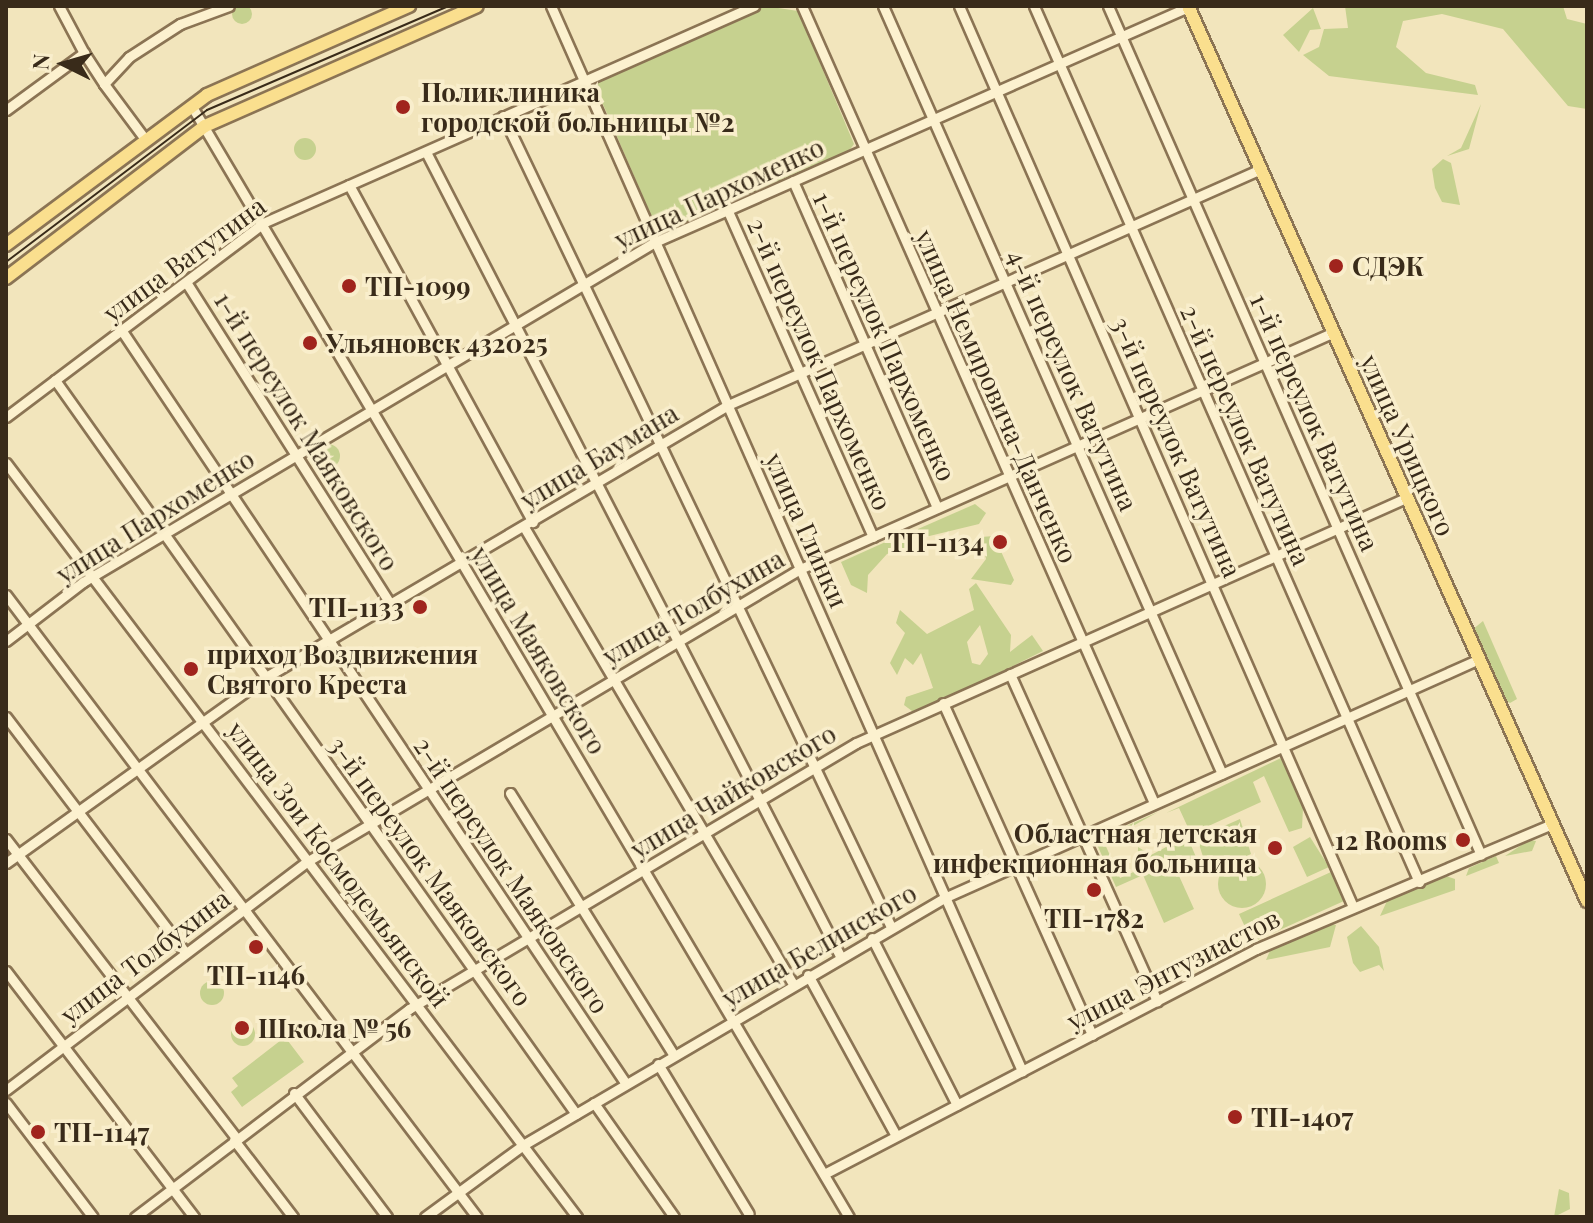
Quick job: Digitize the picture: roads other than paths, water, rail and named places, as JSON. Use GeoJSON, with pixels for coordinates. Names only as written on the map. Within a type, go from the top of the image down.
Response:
{"type":"FeatureCollection","features":[{"type":"Feature","properties":{"kind":"main road"},"geometry":{"type":"LineString","coordinates":[[6,245],[191,105],[409,6]]}},
{"type":"Feature","properties":{"kind":"main road"},"geometry":{"type":"LineString","coordinates":[[6,278],[205,126],[477,6]]}},
{"type":"Feature","properties":{"kind":"main road","name":"улица Урицкого"},"geometry":{"type":"LineString","coordinates":[[1188,6],[1587,901]]}},
{"type":"Feature","properties":{"kind":"street"},"geometry":{"type":"LineString","coordinates":[[59,6],[104,84],[145,139]]}},
{"type":"Feature","properties":{"kind":"street"},"geometry":{"type":"LineString","coordinates":[[104,84],[129,57],[180,24],[229,6]]}},
{"type":"Feature","properties":{"kind":"street","name":"улица Глинки"},"geometry":{"type":"LineString","coordinates":[[551,6],[1022,1071]]}},
{"type":"Feature","properties":{"kind":"street","name":"улица Ватутина"},"geometry":{"type":"LineString","coordinates":[[6,417],[263,223],[754,6]]}},
{"type":"Feature","properties":{"kind":"street","name":"улица Немировича-Данченко"},"geometry":{"type":"LineString","coordinates":[[802,6],[1154,803]]}},
{"type":"Feature","properties":{"kind":"street","name":"4-й переулок Ватутина"},"geometry":{"type":"LineString","coordinates":[[883,6],[1222,774]]}},
{"type":"Feature","properties":{"kind":"street","name":"3-й переулок Ватутина"},"geometry":{"type":"LineString","coordinates":[[959,6],[1353,907]]}},
{"type":"Feature","properties":{"kind":"street","name":"2-й переулок Ватутина"},"geometry":{"type":"LineString","coordinates":[[1034,6],[1419,882]]}},
{"type":"Feature","properties":{"kind":"street","name":"1-й переулок Ватутина"},"geometry":{"type":"LineString","coordinates":[[1108,6],[1481,855]]}},
{"type":"Feature","properties":{"kind":"street","name":"улица Пархоменко"},"geometry":{"type":"LineString","coordinates":[[6,641],[91,577],[655,242],[1188,6]]}},
{"type":"Feature","properties":{"kind":"street"},"geometry":{"type":"LineString","coordinates":[[6,110],[84,53]]}},
{"type":"Feature","properties":{"kind":"street","name":"улица Маяковского"},"geometry":{"type":"LineString","coordinates":[[191,105],[849,1217]]}},
{"type":"Feature","properties":{"kind":"street"},"geometry":{"type":"LineString","coordinates":[[503,116],[891,927]]}},
{"type":"Feature","properties":{"kind":"street"},"geometry":{"type":"LineString","coordinates":[[426,152],[840,956]]}},
{"type":"Feature","properties":{"kind":"street","name":"улица Баумана"},"geometry":{"type":"LineString","coordinates":[[6,863],[201,718],[328,639],[728,405],[1261,169]]}},
{"type":"Feature","properties":{"kind":"street","name":"1-й переулок Пархоменко"},"geometry":{"type":"LineString","coordinates":[[793,181],[937,508]]}},
{"type":"Feature","properties":{"kind":"street"},"geometry":{"type":"LineString","coordinates":[[349,185],[447,365],[593,655],[616,678],[793,984]]}},
{"type":"Feature","properties":{"kind":"street","name":"2-й переулок Пархоменко"},"geometry":{"type":"LineString","coordinates":[[727,209],[873,537]]}},
{"type":"Feature","properties":{"kind":"street","name":"1-й переулок Маяковского"},"geometry":{"type":"LineString","coordinates":[[186,282],[390,603]]}},
{"type":"Feature","properties":{"kind":"street","name":"2-й переулок Маяковского"},"geometry":{"type":"LineString","coordinates":[[122,331],[626,1084]]}},
{"type":"Feature","properties":{"kind":"street","name":"улица Толбухина"},"geometry":{"type":"LineString","coordinates":[[6,1090],[308,861],[800,569],[1334,332]]}},
{"type":"Feature","properties":{"kind":"street","name":"3-й переулок Маяковского"},"geometry":{"type":"LineString","coordinates":[[55,380],[576,1114]]}},
{"type":"Feature","properties":{"kind":"street","name":"улица Зои Космодемьянской"},"geometry":{"type":"LineString","coordinates":[[6,463],[577,1217]]}},
{"type":"Feature","properties":{"kind":"street","name":"улица Чайковского"},"geometry":{"type":"LineString","coordinates":[[135,1217],[294,1093],[417,1004],[872,734],[1408,497]]}},
{"type":"Feature","properties":{"kind":"street"},"geometry":{"type":"LineString","coordinates":[[6,595],[477,1217]]}},
{"type":"Feature","properties":{"kind":"street","name":"улица Белинского"},"geometry":{"type":"LineString","coordinates":[[425,1217],[523,1145],[840,956],[944,898],[1479,659]]}},
{"type":"Feature","properties":{"kind":"street"},"geometry":{"type":"LineString","coordinates":[[1010,674],[1157,1001]]}},
{"type":"Feature","properties":{"kind":"street"},"geometry":{"type":"LineString","coordinates":[[943,703],[1092,1035]]}},
{"type":"Feature","properties":{"kind":"street"},"geometry":{"type":"LineString","coordinates":[[6,717],[185,952]]}},
{"type":"Feature","properties":{"kind":"street"},"geometry":{"type":"LineString","coordinates":[[510,793],[674,1055]]}},
{"type":"Feature","properties":{"kind":"street","name":"улица Энтузиастов"},"geometry":{"type":"LineString","coordinates":[[824,1174],[1157,1001],[1353,907],[1552,824]]}},
{"type":"Feature","properties":{"kind":"street"},"geometry":{"type":"LineString","coordinates":[[6,839],[129,995],[293,1217]]}},
{"type":"Feature","properties":{"kind":"street"},"geometry":{"type":"LineString","coordinates":[[872,938],[957,1105]]}},
{"type":"Feature","properties":{"kind":"street"},"geometry":{"type":"LineString","coordinates":[[6,971],[194,1217]]}},
{"type":"Feature","properties":{"kind":"street"},"geometry":{"type":"LineString","coordinates":[[808,975],[896,1136]]}},
{"type":"Feature","properties":{"kind":"street"},"geometry":{"type":"LineString","coordinates":[[658,1064],[749,1214]]}},
{"type":"Feature","properties":{"kind":"street"},"geometry":{"type":"LineString","coordinates":[[294,1093],[387,1217]]}},
{"type":"Feature","properties":{"kind":"street"},"geometry":{"type":"LineString","coordinates":[[6,1103],[93,1217]]}},
{"type":"Feature","properties":{"kind":"street"},"geometry":{"type":"LineString","coordinates":[[594,1103],[674,1217]]}},
{"type":"Feature","properties":{"kind":"tram line"},"geometry":{"type":"LineString","coordinates":[[6,262],[207,110],[449,6]]}},
{"type":"Feature","properties":{"kind":"place","name":"Поликлиника городской больницы №2"},"geometry":{"type":"Point","coordinates":[403,107]}},
{"type":"Feature","properties":{"kind":"place","name":"СДЭК"},"geometry":{"type":"Point","coordinates":[1336,266]}},
{"type":"Feature","properties":{"kind":"place","name":"ТП-1099"},"geometry":{"type":"Point","coordinates":[349,286]}},
{"type":"Feature","properties":{"kind":"place","name":"Ульяновск 432025"},"geometry":{"type":"Point","coordinates":[310,343]}},
{"type":"Feature","properties":{"kind":"place","name":"ТП-1134"},"geometry":{"type":"Point","coordinates":[1000,542]}},
{"type":"Feature","properties":{"kind":"place","name":"ТП-1133"},"geometry":{"type":"Point","coordinates":[420,607]}},
{"type":"Feature","properties":{"kind":"place","name":"приход Воздвижения Святого Креста"},"geometry":{"type":"Point","coordinates":[191,669]}},
{"type":"Feature","properties":{"kind":"place","name":"12 Rooms"},"geometry":{"type":"Point","coordinates":[1463,840]}},
{"type":"Feature","properties":{"kind":"place","name":"Областная детская инфекционная больница"},"geometry":{"type":"Point","coordinates":[1275,848]}},
{"type":"Feature","properties":{"kind":"place","name":"ТП-1782"},"geometry":{"type":"Point","coordinates":[1094,890]}},
{"type":"Feature","properties":{"kind":"place","name":"ТП-1146"},"geometry":{"type":"Point","coordinates":[256,947]}},
{"type":"Feature","properties":{"kind":"place","name":"Школа № 56"},"geometry":{"type":"Point","coordinates":[242,1028]}},
{"type":"Feature","properties":{"kind":"place","name":"ТП-1407"},"geometry":{"type":"Point","coordinates":[1235,1117]}},
{"type":"Feature","properties":{"kind":"place","name":"ТП-1147"},"geometry":{"type":"Point","coordinates":[38,1132]}}]}
